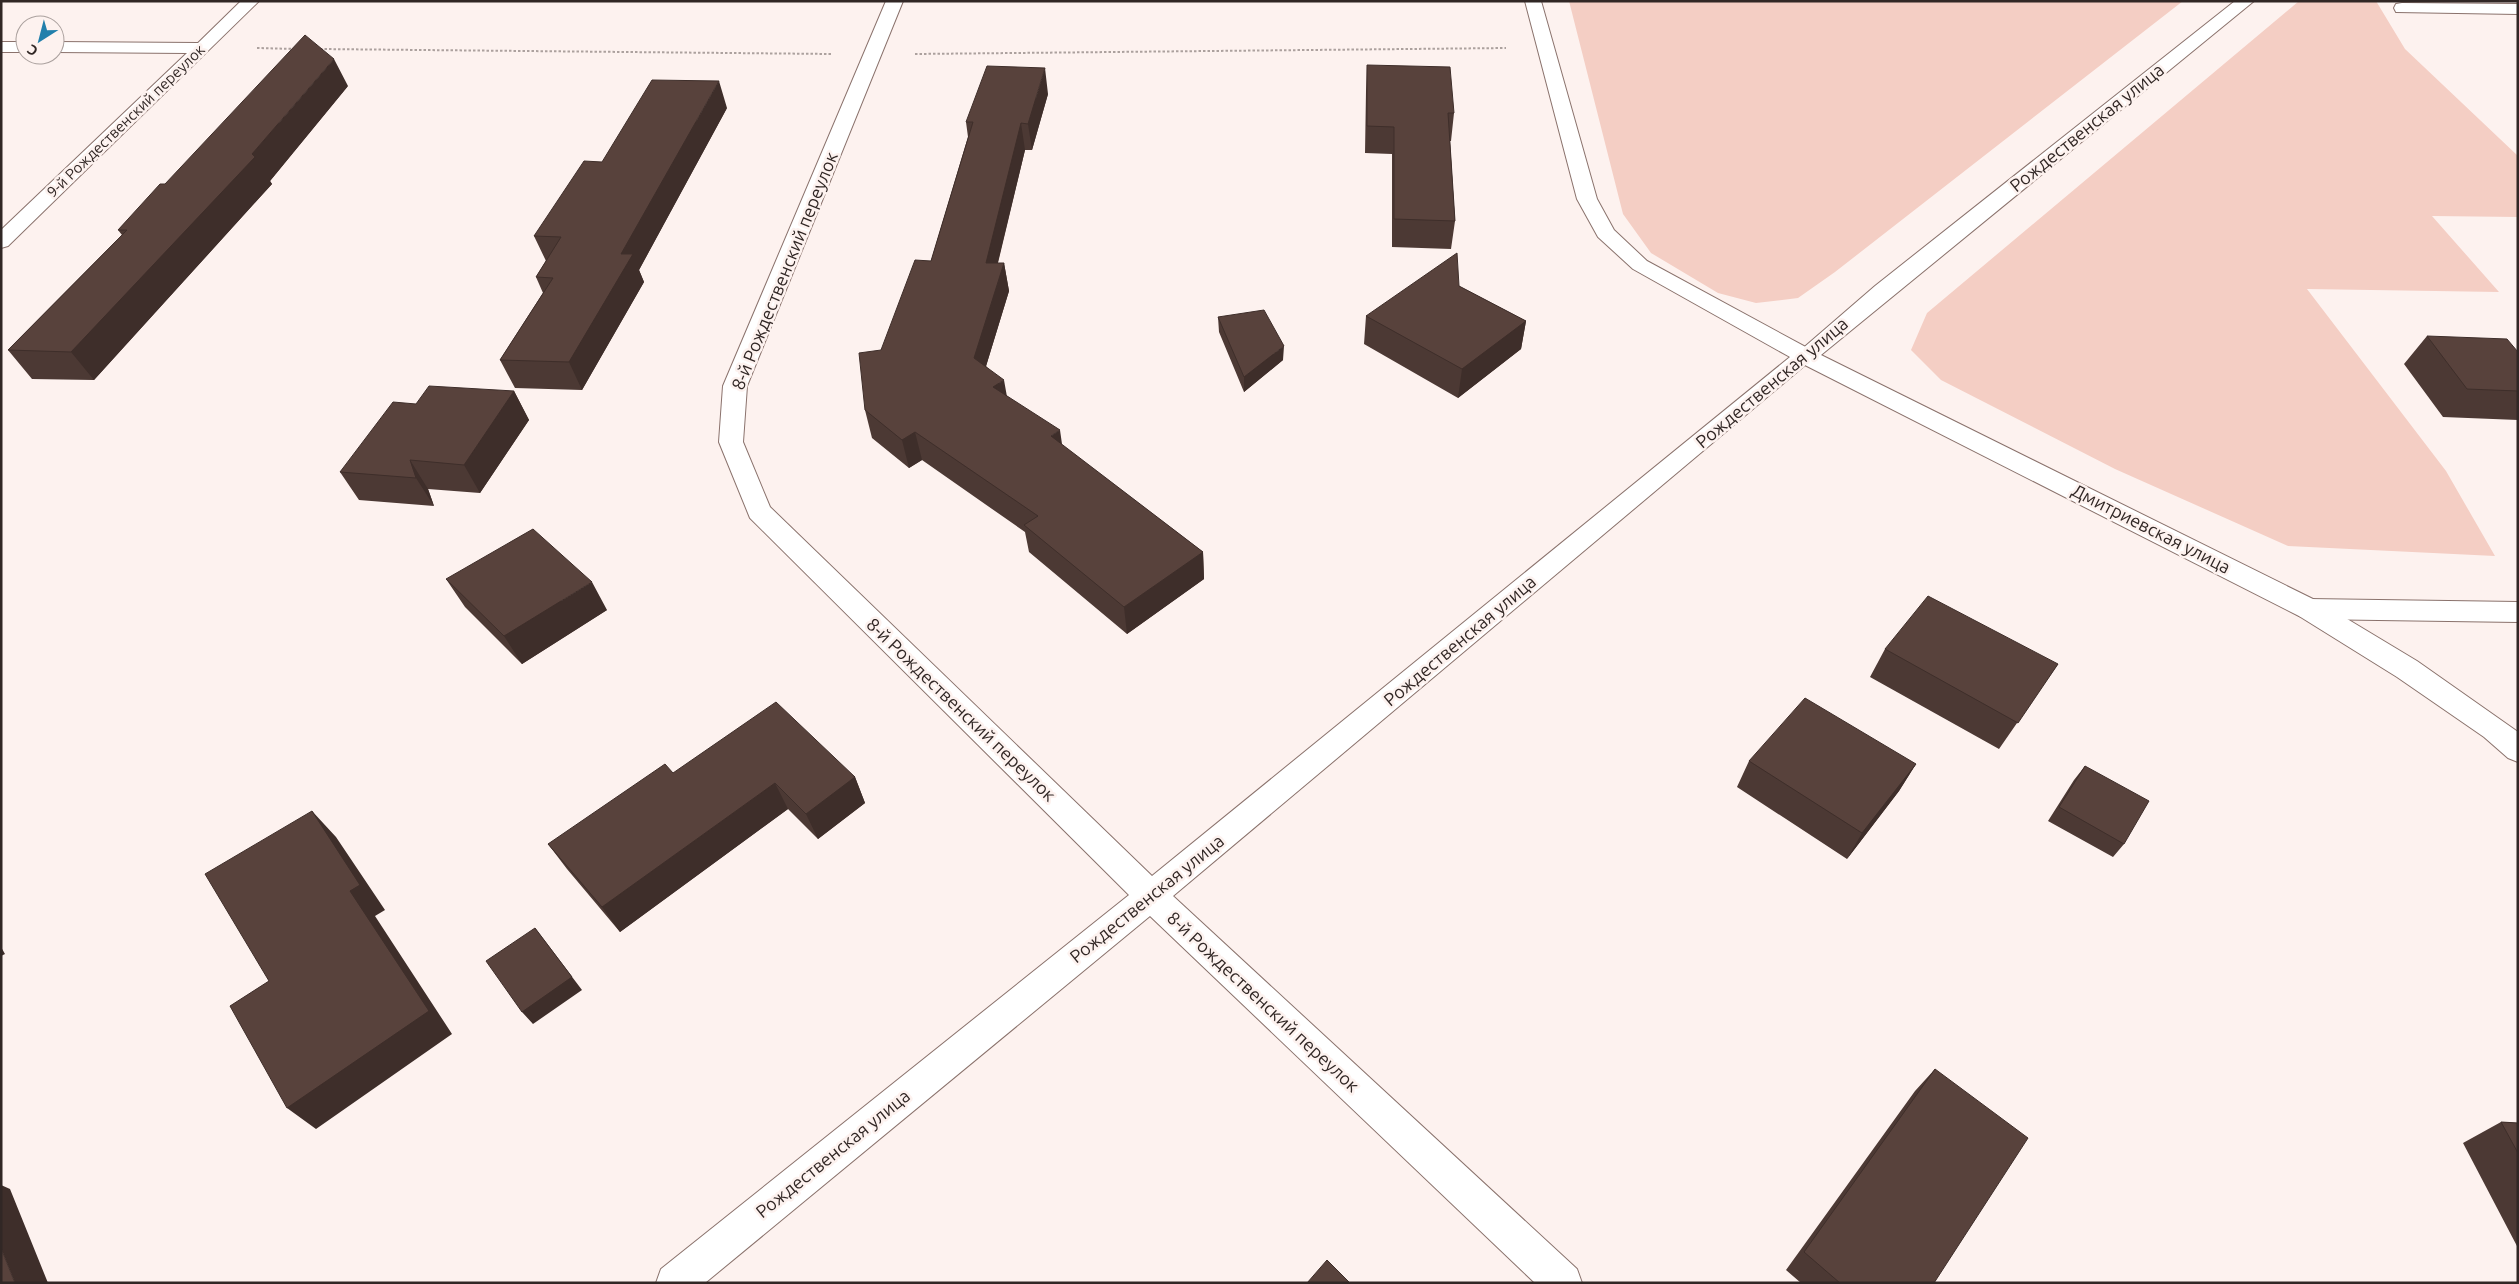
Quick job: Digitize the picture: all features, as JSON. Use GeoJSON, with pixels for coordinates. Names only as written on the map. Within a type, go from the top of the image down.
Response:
{"type":"FeatureCollection","features":[{"type":"Feature","properties":{"kind":"street","name":"9-й Рождественский переулок"},"geometry":{"type":"LineString","coordinates":[[1,242],[251,1]]}},
{"type":"Feature","properties":{"kind":"street","name":"8-й Рождественский переулок"},"geometry":{"type":"LineString","coordinates":[[895,1],[735,386],[731,442],[759,512],[1151,896],[1563,1283]]}},
{"type":"Feature","properties":{"kind":"street","name":"Дмитриевская улица"},"geometry":{"type":"LineString","coordinates":[[1533,1],[1587,199],[1605,233],[1640,265],[1805,356],[2309,608],[2518,612]]}},
{"type":"Feature","properties":{"kind":"street","name":"Рождественская улица"},"geometry":{"type":"LineString","coordinates":[[675,1283],[1151,896],[1805,356],[2246,1]]}},
{"type":"Feature","properties":{"kind":"street"},"geometry":{"type":"LineString","coordinates":[[2402,8],[2518,9]]}},
{"type":"Feature","properties":{"kind":"street"},"geometry":{"type":"LineString","coordinates":[[1,46],[15,47]]}},
{"type":"Feature","properties":{"kind":"street"},"geometry":{"type":"LineString","coordinates":[[65,47],[201,48]]}},
{"type":"Feature","properties":{"kind":"street"},"geometry":{"type":"LineString","coordinates":[[2309,608],[2407,669],[2494,729],[2518,750]]}},
{"type":"Feature","properties":{"kind":"shaded area"},"geometry":{"type":"Polygon","coordinates":[[[1569,1],[2183,1],[1835,272],[1798,298],[1756,303],[1718,293],[1651,253],[1623,214],[1569,1]]]}},
{"type":"Feature","properties":{"kind":"shaded area"},"geometry":{"type":"Polygon","coordinates":[[[2299,1],[2376,1],[2405,49],[2518,156],[2518,217],[2432,216],[2499,292],[2307,289],[2446,471],[2495,556],[2288,546],[2115,469],[1941,380],[1911,350],[1927,313],[2299,1]]]}},
{"type":"Feature","properties":{"kind":"building"},"geometry":{"type":"Polygon","coordinates":[[[305,35],[334,59],[252,154],[255,157],[71,352],[8,350],[127,230],[118,230],[160,184],[165,184],[305,35]]]}},
{"type":"Feature","properties":{"kind":"building"},"geometry":{"type":"Polygon","coordinates":[[[1367,65],[1450,67],[1454,113],[1448,113],[1455,221],[1394,219],[1394,127],[1367,126],[1367,65]]]}},
{"type":"Feature","properties":{"kind":"building"},"geometry":{"type":"Polygon","coordinates":[[[987,66],[1045,68],[1028,124],[1021,123],[986,263],[1004,263],[974,358],[1004,380],[993,387],[1060,430],[1051,436],[1203,552],[1124,607],[1024,525],[1038,516],[915,432],[902,440],[865,410],[859,353],[881,350],[915,260],[931,261],[973,122],[966,122],[987,66]]]}},
{"type":"Feature","properties":{"kind":"building"},"geometry":{"type":"Polygon","coordinates":[[[652,80],[719,81],[621,254],[633,254],[569,362],[500,360],[553,278],[536,277],[561,237],[534,236],[584,161],[602,162],[652,80]]]}},
{"type":"Feature","properties":{"kind":"building"},"geometry":{"type":"Polygon","coordinates":[[[1457,253],[1459,286],[1526,321],[1462,369],[1366,316],[1457,253]]]}},
{"type":"Feature","properties":{"kind":"building"},"geometry":{"type":"Polygon","coordinates":[[[1264,310],[1284,346],[1244,377],[1218,317],[1264,310]]]}},
{"type":"Feature","properties":{"kind":"building"},"geometry":{"type":"Polygon","coordinates":[[[2427,336],[2507,339],[2518,352],[2518,391],[2467,389],[2427,336]]]}},
{"type":"Feature","properties":{"kind":"building"},"geometry":{"type":"Polygon","coordinates":[[[429,386],[514,391],[464,465],[410,460],[416,478],[340,472],[393,402],[416,404],[429,386]]]}},
{"type":"Feature","properties":{"kind":"building"},"geometry":{"type":"Polygon","coordinates":[[[533,529],[592,582],[504,636],[446,579],[533,529]]]}},
{"type":"Feature","properties":{"kind":"building"},"geometry":{"type":"Polygon","coordinates":[[[1928,596],[2058,664],[2018,723],[1885,649],[1928,596]]]}},
{"type":"Feature","properties":{"kind":"building"},"geometry":{"type":"Polygon","coordinates":[[[1805,698],[1916,764],[1862,833],[1749,761],[1805,698]]]}},
{"type":"Feature","properties":{"kind":"building"},"geometry":{"type":"Polygon","coordinates":[[[776,702],[855,777],[806,814],[775,783],[602,907],[548,844],[665,764],[673,773],[776,702]]]}},
{"type":"Feature","properties":{"kind":"building"},"geometry":{"type":"Polygon","coordinates":[[[2085,766],[2149,801],[2124,844],[2059,807],[2085,766]]]}},
{"type":"Feature","properties":{"kind":"building"},"geometry":{"type":"Polygon","coordinates":[[[312,811],[360,885],[350,891],[429,1011],[287,1108],[230,1006],[269,981],[205,874],[312,811]]]}},
{"type":"Feature","properties":{"kind":"building"},"geometry":{"type":"Polygon","coordinates":[[[535,928],[572,977],[522,1012],[486,961],[535,928]]]}},
{"type":"Feature","properties":{"kind":"building"},"geometry":{"type":"Polygon","coordinates":[[[1935,1069],[2028,1138],[1934,1283],[1840,1283],[1804,1252],[1935,1069]]]}},
{"type":"Feature","properties":{"kind":"building"},"geometry":{"type":"Polygon","coordinates":[[[2501,1122],[2518,1123],[2518,1153],[2501,1122]]]}},
{"type":"Feature","properties":{"kind":"building"},"geometry":{"type":"Polygon","coordinates":[[[1,1248],[15,1283],[1,1283],[1,1248]]]}},
{"type":"Feature","properties":{"kind":"building"},"geometry":{"type":"Polygon","coordinates":[[[1327,1260],[1350,1283],[1307,1283],[1327,1260]]]}}]}
